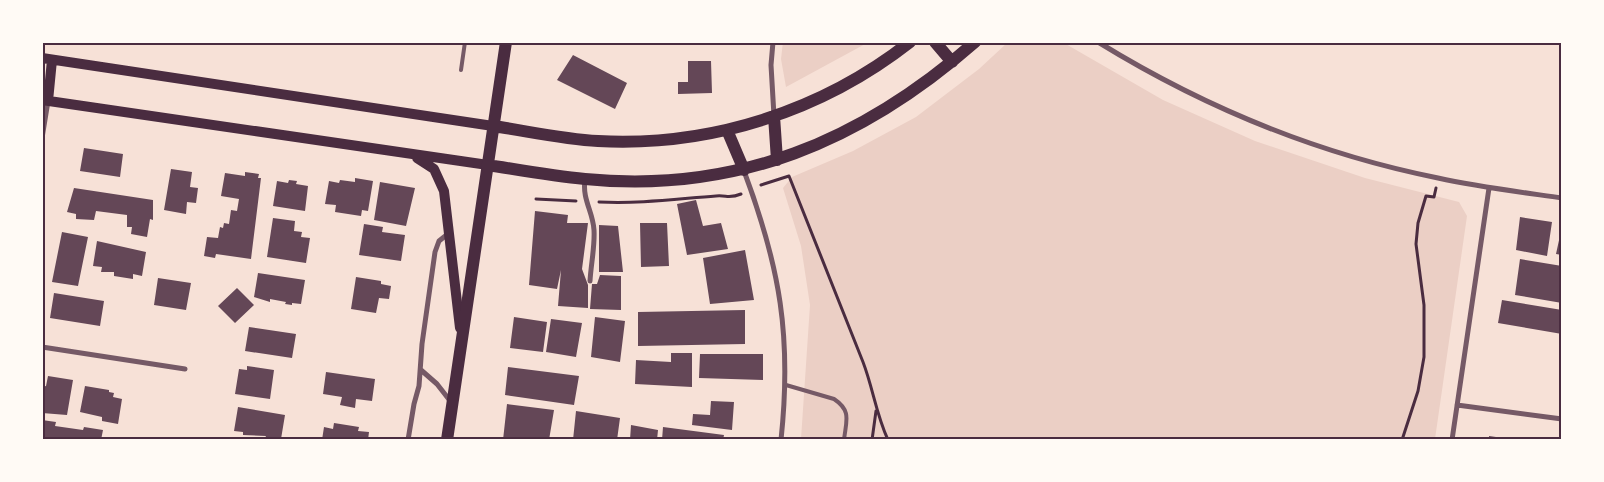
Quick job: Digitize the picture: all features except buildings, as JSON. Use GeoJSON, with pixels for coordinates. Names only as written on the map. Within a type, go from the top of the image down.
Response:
{"type":"FeatureCollection","features":[{"type":"Feature","properties":{"kind":"main road"},"geometry":{"type":"LineString","coordinates":[[447,440],[506,42]]}},
{"type":"Feature","properties":{"kind":"main road"},"geometry":{"type":"LineString","coordinates":[[910,42],[857,80],[817,100],[774,116],[727,130],[679,139],[637,142],[596,141],[367,105],[47,59],[45,101],[586,179],[661,180],[744,170],[810,148],[875,116],[952,62],[975,42]]}},
{"type":"Feature","properties":{"kind":"main road"},"geometry":{"type":"LineString","coordinates":[[935,42],[952,62]]}},
{"type":"Feature","properties":{"kind":"main road"},"geometry":{"type":"LineString","coordinates":[[774,116],[777,160]]}},
{"type":"Feature","properties":{"kind":"main road"},"geometry":{"type":"LineString","coordinates":[[727,130],[744,170]]}},
{"type":"Feature","properties":{"kind":"main road"},"geometry":{"type":"LineString","coordinates":[[409,154],[428,164],[438,175],[444,191],[462,340]]}},
{"type":"Feature","properties":{"kind":"street"},"geometry":{"type":"LineString","coordinates":[[773,42],[770,65],[774,116]]}},
{"type":"Feature","properties":{"kind":"street"},"geometry":{"type":"LineString","coordinates":[[1098,42],[1175,86],[1279,131],[1350,156],[1437,178],[1489,188],[1562,198]]}},
{"type":"Feature","properties":{"kind":"street"},"geometry":{"type":"LineString","coordinates":[[42,138],[45,101]]}},
{"type":"Feature","properties":{"kind":"street"},"geometry":{"type":"LineString","coordinates":[[744,170],[773,259],[780,293],[786,346],[786,385],[781,440]]}},
{"type":"Feature","properties":{"kind":"street"},"geometry":{"type":"LineString","coordinates":[[586,179],[584,189],[586,205],[594,229],[590,281]]}},
{"type":"Feature","properties":{"kind":"street"},"geometry":{"type":"LineString","coordinates":[[1452,440],[1489,188]]}},
{"type":"Feature","properties":{"kind":"street"},"geometry":{"type":"LineString","coordinates":[[408,440],[421,370],[422,344],[435,252],[440,239],[450,232]]}},
{"type":"Feature","properties":{"kind":"street"},"geometry":{"type":"LineString","coordinates":[[42,348],[184,369]]}},
{"type":"Feature","properties":{"kind":"street"},"geometry":{"type":"LineString","coordinates":[[421,370],[437,384],[452,405]]}},
{"type":"Feature","properties":{"kind":"street"},"geometry":{"type":"LineString","coordinates":[[1458,405],[1562,419]]}},
{"type":"Feature","properties":{"kind":"lane"},"geometry":{"type":"LineString","coordinates":[[461,70],[465,42]]}},
{"type":"Feature","properties":{"kind":"lane"},"geometry":{"type":"LineString","coordinates":[[786,385],[834,399],[844,407],[847,414],[844,440]]}},
{"type":"Feature","properties":{"kind":"path"},"geometry":{"type":"LineString","coordinates":[[1402,440],[1418,391],[1424,357],[1424,314],[1417,234],[1426,196],[1434,197],[1437,178]]}},
{"type":"Feature","properties":{"kind":"path"},"geometry":{"type":"LineString","coordinates":[[872,440],[876,410]]}},
{"type":"Feature","properties":{"kind":"shaded area"},"geometry":{"type":"Polygon","coordinates":[[[783,42],[867,43],[786,87],[781,59],[783,42]]]}},
{"type":"Feature","properties":{"kind":"shaded area"},"geometry":{"type":"Polygon","coordinates":[[[1007,43],[1064,43],[1163,100],[1255,141],[1365,178],[1459,202],[1467,216],[1435,439],[801,439],[810,305],[801,246],[783,188],[792,177],[853,151],[916,117],[979,69],[1007,43]]]}}]}
